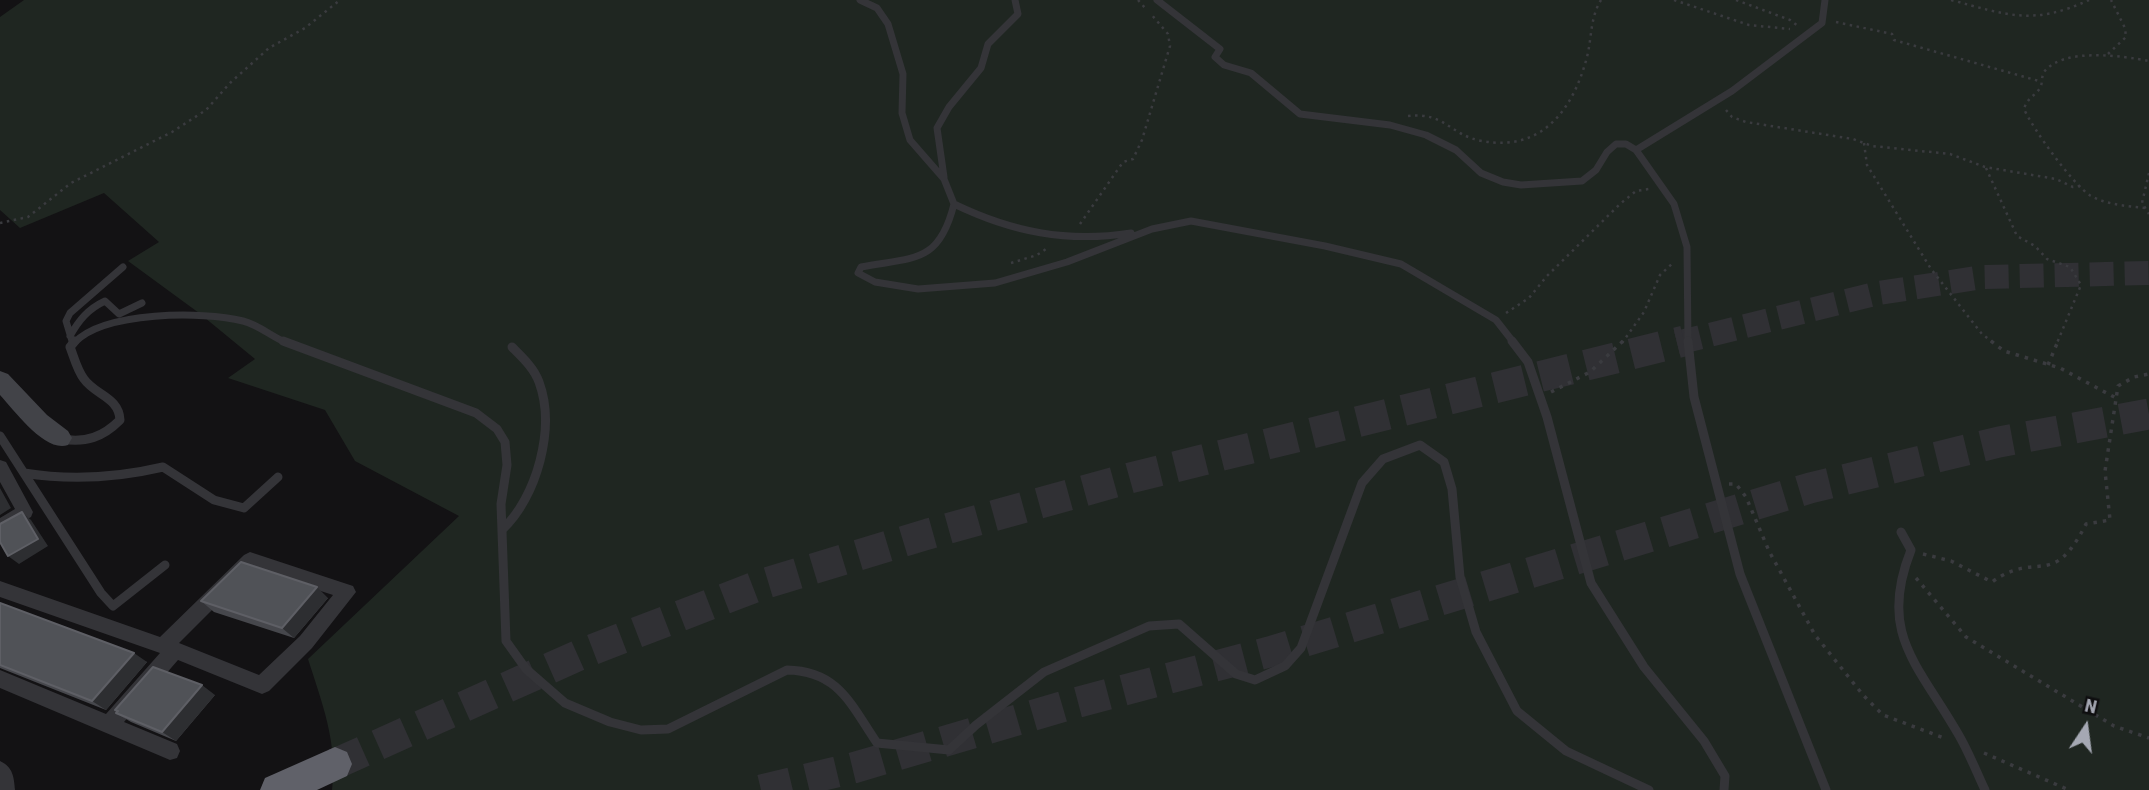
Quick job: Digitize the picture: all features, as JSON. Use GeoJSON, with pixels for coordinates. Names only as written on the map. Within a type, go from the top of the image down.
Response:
{"type":"FeatureCollection","features":[{"type":"Feature","properties":{"kind":"highway"},"geometry":{"type":"LineString","coordinates":[[278,790],[335,764]]}},
{"type":"Feature","properties":{"kind":"street"},"geometry":{"type":"LineString","coordinates":[[0,380],[39,422],[60,438]]}},
{"type":"Feature","properties":{"kind":"street"},"geometry":{"type":"LineString","coordinates":[[0,467],[25,512],[0,527]]}},
{"type":"Feature","properties":{"kind":"street"},"geometry":{"type":"LineString","coordinates":[[0,589],[169,648],[262,685],[306,642],[346,592],[250,560],[169,648],[108,726]]}},
{"type":"Feature","properties":{"kind":"street"},"geometry":{"type":"LineString","coordinates":[[0,679],[170,751]]}},
{"type":"Feature","properties":{"kind":"street"},"geometry":{"type":"LineString","coordinates":[[0,771],[4,777],[5,790]]}},
{"type":"Feature","properties":{"kind":"lane"},"geometry":{"type":"LineString","coordinates":[[860,0],[877,8],[888,24],[903,74],[902,113],[909,140],[944,180]]}},
{"type":"Feature","properties":{"kind":"lane"},"geometry":{"type":"LineString","coordinates":[[1014,0],[1018,14],[988,44],[981,68],[949,107],[937,128],[944,180],[954,204],[950,227],[935,250],[903,262],[862,267],[858,274],[875,282],[918,289],[995,283],[1067,262],[1152,229]]}},
{"type":"Feature","properties":{"kind":"lane"},"geometry":{"type":"LineString","coordinates":[[1157,0],[1220,49],[1215,57],[1224,65],[1251,73],[1300,114],[1390,125],[1426,135],[1456,150],[1481,173],[1503,182],[1521,185],[1583,181],[1596,170],[1607,152],[1616,144],[1626,144],[1636,150],[1674,204],[1688,247],[1686,321],[1694,397],[1740,574],[1826,790]]}},
{"type":"Feature","properties":{"kind":"lane"},"geometry":{"type":"LineString","coordinates":[[1636,150],[1718,100],[1822,23],[1825,0]]}},
{"type":"Feature","properties":{"kind":"lane"},"geometry":{"type":"LineString","coordinates":[[954,204],[984,220],[1065,239],[1106,238],[1191,221],[1325,246],[1401,264],[1496,320],[1528,362],[1591,583],[1644,667],[1704,741],[1725,776],[1724,790]]}},
{"type":"Feature","properties":{"kind":"lane"},"geometry":{"type":"LineString","coordinates":[[71,339],[66,321],[70,313],[123,267]]}},
{"type":"Feature","properties":{"kind":"lane"},"geometry":{"type":"LineString","coordinates":[[60,438],[80,442],[90,440],[101,436],[120,420],[121,412],[117,405],[85,380],[69,347],[86,312],[105,302],[119,314],[142,303]]}},
{"type":"Feature","properties":{"kind":"lane"},"geometry":{"type":"LineString","coordinates":[[71,339],[88,330],[123,321],[193,317],[236,319],[248,322],[281,341],[476,413],[497,429],[505,442],[507,466],[501,504],[506,640],[526,669],[565,703],[610,722],[641,730],[668,729],[787,670],[806,669],[821,673],[833,682],[877,743],[949,750],[976,724],[1044,672],[1149,626],[1179,625],[1236,674],[1255,680],[1289,664],[1300,651],[1337,552],[1352,497],[1374,465],[1399,449],[1420,445],[1444,462],[1451,489],[1463,588],[1476,632],[1517,711],[1566,751],[1649,790]]}},
{"type":"Feature","properties":{"kind":"lane"},"geometry":{"type":"LineString","coordinates":[[502,530],[517,516],[527,495],[543,439],[544,397],[537,378],[512,347]]}},
{"type":"Feature","properties":{"kind":"lane"},"geometry":{"type":"LineString","coordinates":[[0,436],[100,593],[113,606],[165,565]]}},
{"type":"Feature","properties":{"kind":"lane"},"geometry":{"type":"LineString","coordinates":[[24,473],[59,480],[85,481],[126,477],[163,467],[214,500],[244,508],[278,477]]}},
{"type":"Feature","properties":{"kind":"lane"},"geometry":{"type":"LineString","coordinates":[[1901,532],[1911,550],[1900,578],[1897,604],[1901,634],[1964,746],[1985,790]]}},
{"type":"Feature","properties":{"kind":"path"},"geometry":{"type":"LineString","coordinates":[[0,223],[28,217],[71,183],[184,125],[206,110],[230,83],[269,48],[305,28],[340,0]]}},
{"type":"Feature","properties":{"kind":"path"},"geometry":{"type":"LineString","coordinates":[[1006,265],[1037,255],[1065,239],[1087,217],[1123,162],[1133,159],[1142,140],[1170,46],[1168,34],[1138,0]]}},
{"type":"Feature","properties":{"kind":"path"},"geometry":{"type":"LineString","coordinates":[[1407,116],[1434,116],[1444,119],[1466,136],[1483,140],[1502,143],[1536,137],[1561,114],[1577,85],[1587,56],[1594,11],[1601,0]]}},
{"type":"Feature","properties":{"kind":"path"},"geometry":{"type":"LineString","coordinates":[[1674,0],[1749,25],[1799,29],[1790,20],[1736,0]]}},
{"type":"Feature","properties":{"kind":"path"},"geometry":{"type":"LineString","coordinates":[[1951,0],[1996,14],[2053,15],[2090,0]]}},
{"type":"Feature","properties":{"kind":"path"},"geometry":{"type":"LineString","coordinates":[[2108,54],[2123,43],[2126,37],[2125,28],[2111,0]]}},
{"type":"Feature","properties":{"kind":"path"},"geometry":{"type":"LineString","coordinates":[[1822,19],[1892,34],[1894,40],[1903,43],[2039,81]]}},
{"type":"Feature","properties":{"kind":"path"},"geometry":{"type":"LineString","coordinates":[[2145,208],[2100,200],[2079,186],[2073,175],[2036,133],[2026,116],[2025,102],[2040,88],[2039,81],[2048,68],[2061,61],[2108,54],[2149,61]]}},
{"type":"Feature","properties":{"kind":"path"},"geometry":{"type":"LineString","coordinates":[[1718,100],[1732,117],[1746,122],[1864,143],[1950,154],[1985,167],[2056,179],[2073,187],[2079,186]]}},
{"type":"Feature","properties":{"kind":"path"},"geometry":{"type":"LineString","coordinates":[[1864,143],[1867,165],[1880,189],[1931,269],[1982,334],[2004,351],[2060,368],[2116,398]]}},
{"type":"Feature","properties":{"kind":"path"},"geometry":{"type":"LineString","coordinates":[[1985,167],[2017,236],[2035,246],[2047,259],[2070,267],[2079,278],[2081,285],[2048,365]]}},
{"type":"Feature","properties":{"kind":"path"},"geometry":{"type":"LineString","coordinates":[[2149,173],[2141,203],[2149,214]]}},
{"type":"Feature","properties":{"kind":"path"},"geometry":{"type":"LineString","coordinates":[[1496,320],[1529,298],[1547,276],[1636,191],[1662,187]]}},
{"type":"Feature","properties":{"kind":"path"},"geometry":{"type":"LineString","coordinates":[[1539,397],[1571,385],[1589,373],[1620,344],[1646,307],[1658,278],[1668,264],[1688,258]]}},
{"type":"Feature","properties":{"kind":"path"},"geometry":{"type":"LineString","coordinates":[[1911,550],[1951,561],[1992,582],[2001,573],[2047,568],[2062,563],[2078,542],[2086,524],[2110,520],[2105,471],[2118,386],[2134,377],[2149,374]]}},
{"type":"Feature","properties":{"kind":"path"},"geometry":{"type":"LineString","coordinates":[[1717,484],[1736,484],[1746,497],[1769,551],[1815,635],[1863,695],[1883,715],[2008,761],[2069,790]]}},
{"type":"Feature","properties":{"kind":"path"},"geometry":{"type":"LineString","coordinates":[[1905,565],[1966,637],[2114,726],[2149,738]]}},
{"type":"Feature","properties":{"kind":"shaded area"},"geometry":{"type":"Polygon","coordinates":[[[24,0],[2149,0],[2149,790],[332,790],[331,739],[308,659],[459,516],[355,461],[325,410],[228,378],[255,359],[199,313],[128,261],[159,242],[104,193],[20,228],[0,210],[0,17],[24,0]]]}},
{"type":"Feature","properties":{"kind":"building"},"geometry":{"type":"Polygon","coordinates":[[[22,512],[38,539],[8,556],[0,542],[0,524],[22,512]]]}},
{"type":"Feature","properties":{"kind":"building"},"geometry":{"type":"Polygon","coordinates":[[[241,562],[317,587],[282,628],[201,601],[241,562]]]}},
{"type":"Feature","properties":{"kind":"building"},"geometry":{"type":"Polygon","coordinates":[[[0,603],[134,653],[92,701],[0,665],[0,603]]]}},
{"type":"Feature","properties":{"kind":"building"},"geometry":{"type":"Polygon","coordinates":[[[153,667],[202,685],[162,732],[116,713],[118,711],[115,710],[153,667]]]}},
{"type":"Feature","properties":{"kind":"tunnel"},"geometry":{"type":"LineString","coordinates":[[1677,343],[1879,293],[1983,277],[2149,273]]}},
{"type":"Feature","properties":{"kind":"tunnel"},"geometry":{"type":"LineString","coordinates":[[335,764],[586,652],[763,584],[928,534],[1130,478],[1684,341]]}},
{"type":"Feature","properties":{"kind":"tunnel"},"geometry":{"type":"LineString","coordinates":[[761,790],[853,768],[1075,703],[1269,652],[1810,488],[1999,442],[2149,414]]}}]}
